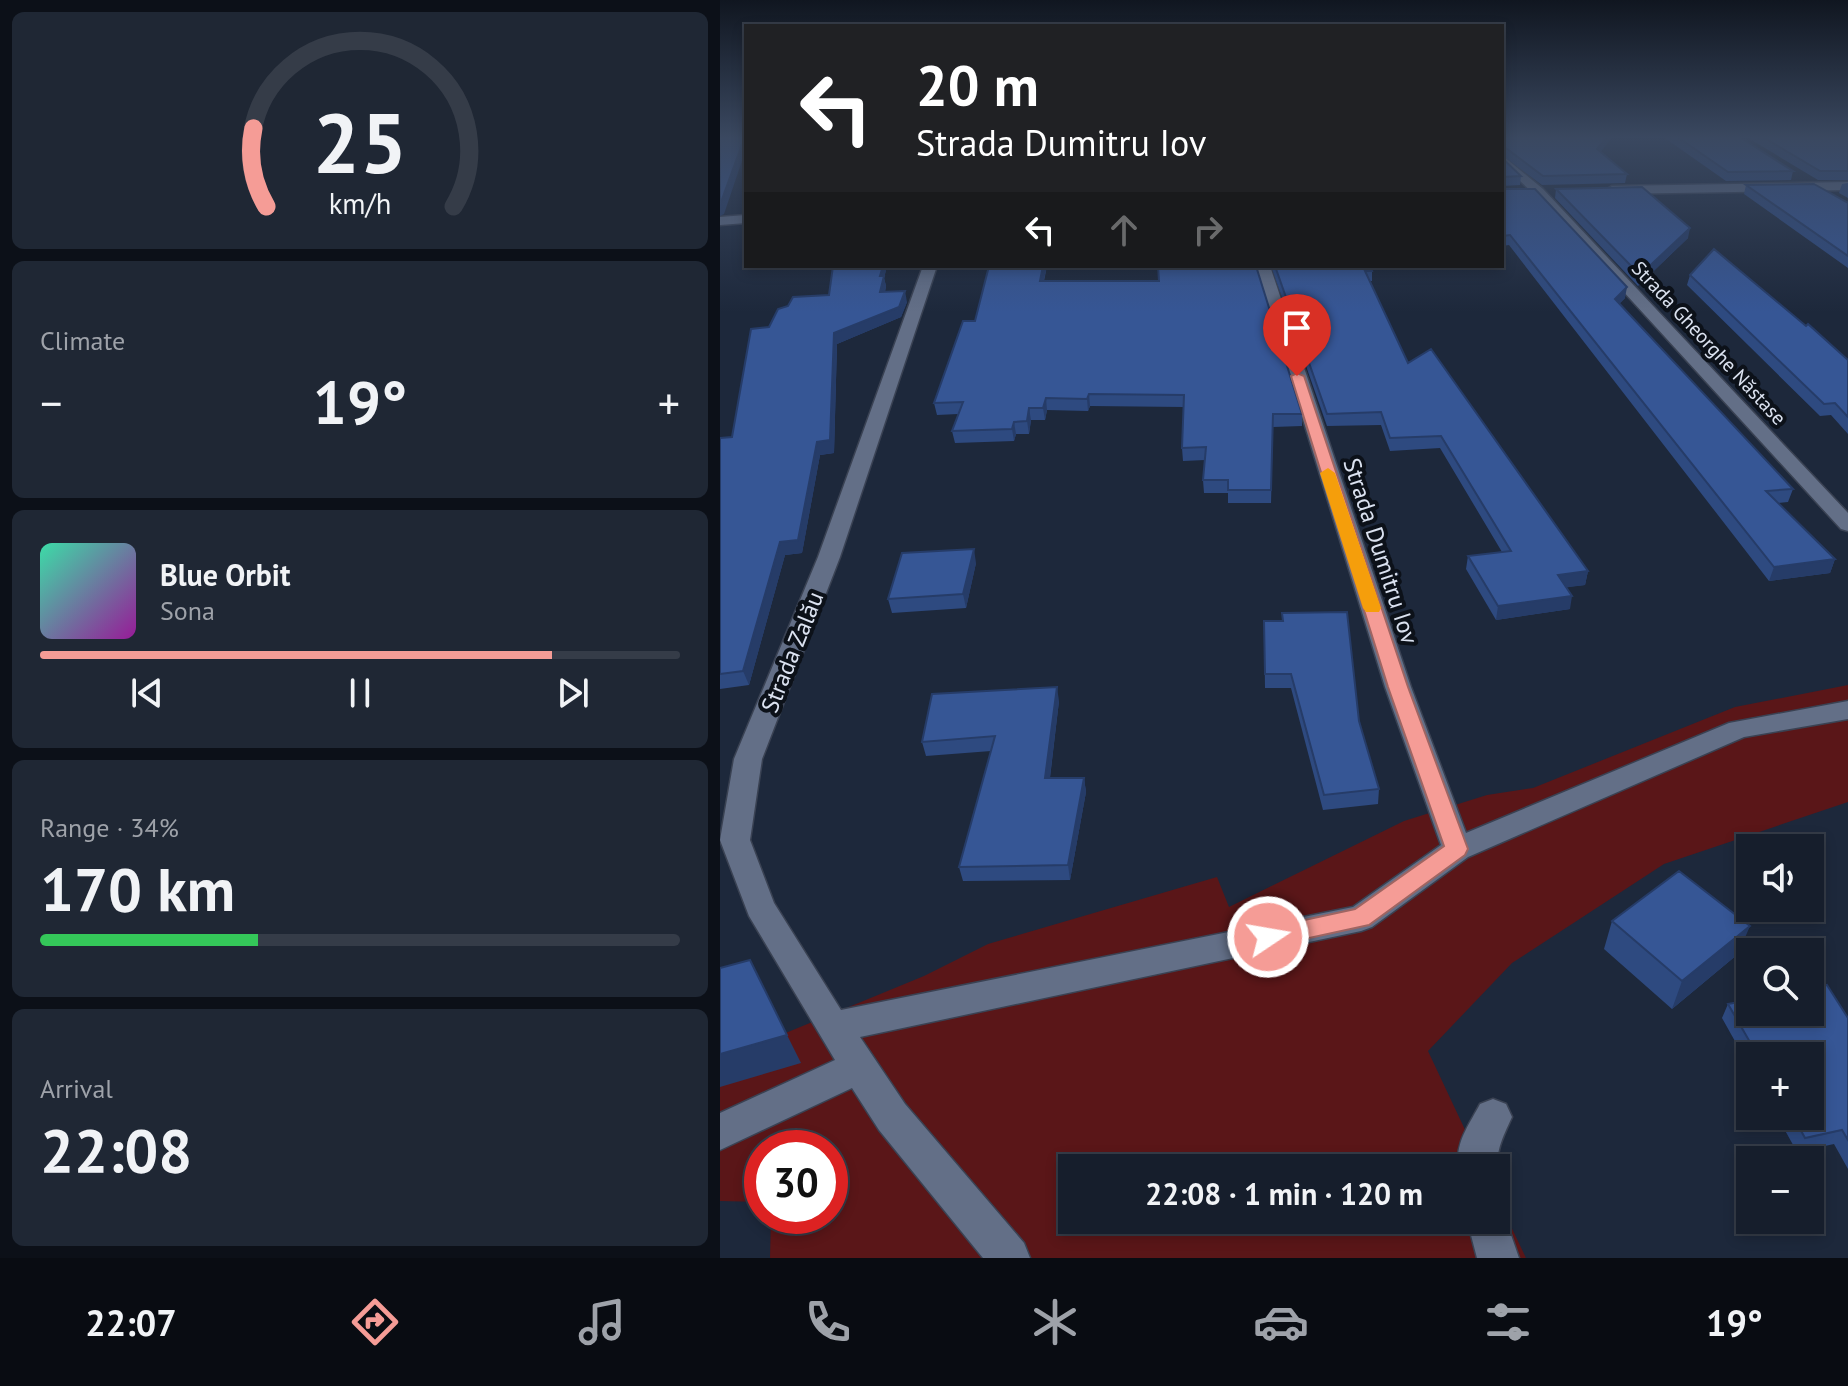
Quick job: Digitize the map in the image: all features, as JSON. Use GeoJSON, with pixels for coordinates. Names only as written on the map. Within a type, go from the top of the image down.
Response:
{"type":"FeatureCollection","features":[{"type":"Feature","properties":{"kind":"street","name":"Strada Gheorghe Năstase"},"geometry":{"type":"LineString","coordinates":[[1549,195],[1848,525]]}},
{"type":"Feature","properties":{"kind":"street"},"geometry":{"type":"LineString","coordinates":[[1828,195],[1837,200]]}},
{"type":"Feature","properties":{"kind":"street"},"geometry":{"type":"LineString","coordinates":[[720,221],[744,219]]}},
{"type":"Feature","properties":{"kind":"street","name":"Strada Zalău"},"geometry":{"type":"LineString","coordinates":[[929,268],[829,557],[748,759],[735,840],[760,907],[833,1027],[892,1117],[1009,1258]]}},
{"type":"Feature","properties":{"kind":"street","name":"Strada Dumitru Iov"},"geometry":{"type":"LineString","coordinates":[[1264,268],[1398,687],[1457,849]]}},
{"type":"Feature","properties":{"kind":"street"},"geometry":{"type":"LineString","coordinates":[[833,1027],[1361,918],[1457,849],[1738,729],[1848,710]]}},
{"type":"Feature","properties":{"kind":"street"},"geometry":{"type":"LineString","coordinates":[[720,1132],[860,1066]]}},
{"type":"Feature","properties":{"kind":"street"},"geometry":{"type":"LineString","coordinates":[[1475,1154],[1493,1117]]}},
{"type":"Feature","properties":{"kind":"street"},"geometry":{"type":"LineString","coordinates":[[1491,1234],[1498,1258]]}},
{"type":"Feature","properties":{"kind":"shaded area"},"geometry":{"type":"Polygon","coordinates":[[[1848,685],[1848,802],[1753,834],[1736,834],[1736,840],[1664,864],[1512,963],[1428,1051],[1476,1154],[1058,1154],[1058,1234],[1510,1234],[1510,1224],[1526,1258],[770,1258],[771,1234],[848,1234],[848,1130],[744,1130],[744,1202],[720,1201],[720,1060],[924,976],[988,944],[1217,877],[1229,907],[1404,821],[1487,795],[1533,788],[1735,707],[1848,685]]]}},
{"type":"Feature","properties":{"kind":"building"},"geometry":{"type":"Polygon","coordinates":[[[1504,195],[1540,195],[1627,287],[1615,299],[1793,489],[1766,491],[1835,559],[1774,567],[1510,235],[1504,236],[1504,195]]]}},
{"type":"Feature","properties":{"kind":"building"},"geometry":{"type":"Polygon","coordinates":[[[1562,195],[1651,195],[1690,228],[1640,275],[1562,195]]]}},
{"type":"Feature","properties":{"kind":"building"},"geometry":{"type":"Polygon","coordinates":[[[1760,195],[1833,195],[1848,203],[1848,256],[1760,195]]]}},
{"type":"Feature","properties":{"kind":"building"},"geometry":{"type":"Polygon","coordinates":[[[1714,249],[1848,360],[1848,417],[1835,403],[1824,404],[1690,275],[1714,249]]]}},
{"type":"Feature","properties":{"kind":"building"},"geometry":{"type":"Polygon","coordinates":[[[833,268],[882,268],[880,292],[905,291],[899,307],[834,333],[830,440],[817,442],[798,540],[780,542],[743,671],[720,674],[720,438],[732,437],[751,329],[769,327],[778,309],[788,306],[793,297],[829,295],[833,268]]]}},
{"type":"Feature","properties":{"kind":"building"},"geometry":{"type":"Polygon","coordinates":[[[988,268],[1043,268],[1040,281],[1159,281],[1158,268],[1257,268],[1302,414],[1273,414],[1271,490],[1228,490],[1228,480],[1203,480],[1206,447],[1182,448],[1184,395],[1089,394],[1087,399],[1046,398],[1043,408],[1029,408],[1027,421],[1014,422],[1012,429],[952,431],[963,402],[934,403],[963,321],[975,321],[988,268]]]}},
{"type":"Feature","properties":{"kind":"building"},"geometry":{"type":"Polygon","coordinates":[[[1276,268],[1371,268],[1372,271],[1365,271],[1408,363],[1431,349],[1588,571],[1558,575],[1572,596],[1498,606],[1468,556],[1511,551],[1441,436],[1390,438],[1381,412],[1327,414],[1276,268]]]}},
{"type":"Feature","properties":{"kind":"building"},"geometry":{"type":"Polygon","coordinates":[[[974,549],[963,594],[888,599],[902,553],[974,549]]]}},
{"type":"Feature","properties":{"kind":"building"},"geometry":{"type":"Polygon","coordinates":[[[1347,612],[1359,721],[1379,789],[1324,795],[1291,674],[1265,674],[1264,621],[1283,621],[1282,613],[1347,612]]]}},
{"type":"Feature","properties":{"kind":"building"},"geometry":{"type":"Polygon","coordinates":[[[1057,687],[1045,778],[1084,778],[1068,865],[959,867],[995,736],[922,742],[932,694],[1057,687]]]}},
{"type":"Feature","properties":{"kind":"building"},"geometry":{"type":"Polygon","coordinates":[[[1679,871],[1736,915],[1736,922],[1745,922],[1750,926],[1682,981],[1612,921],[1679,871]]]}},
{"type":"Feature","properties":{"kind":"building"},"geometry":{"type":"Polygon","coordinates":[[[750,960],[787,1035],[720,1054],[720,968],[750,960]]]}},
{"type":"Feature","properties":{"kind":"building"},"geometry":{"type":"Polygon","coordinates":[[[1827,985],[1848,1018],[1848,1140],[1842,1130],[1805,1138],[1801,1130],[1824,1130],[1824,1042],[1750,1042],[1741,1026],[1824,1026],[1824,986],[1827,985]]]}},
{"type":"Feature","properties":{"kind":"building"},"geometry":{"type":"Polygon","coordinates":[[[1736,1003],[1736,1018],[1728,1004],[1736,1003]]]}},
{"type":"Feature","properties":{"kind":"slow traffic"},"geometry":{"type":"LineString","coordinates":[[1328,473],[1372,608]]}},
{"type":"Feature","properties":{"kind":"route"},"geometry":{"type":"LineString","coordinates":[[1268,937],[1361,918],[1457,849],[1398,687],[1297,376]]}}]}
